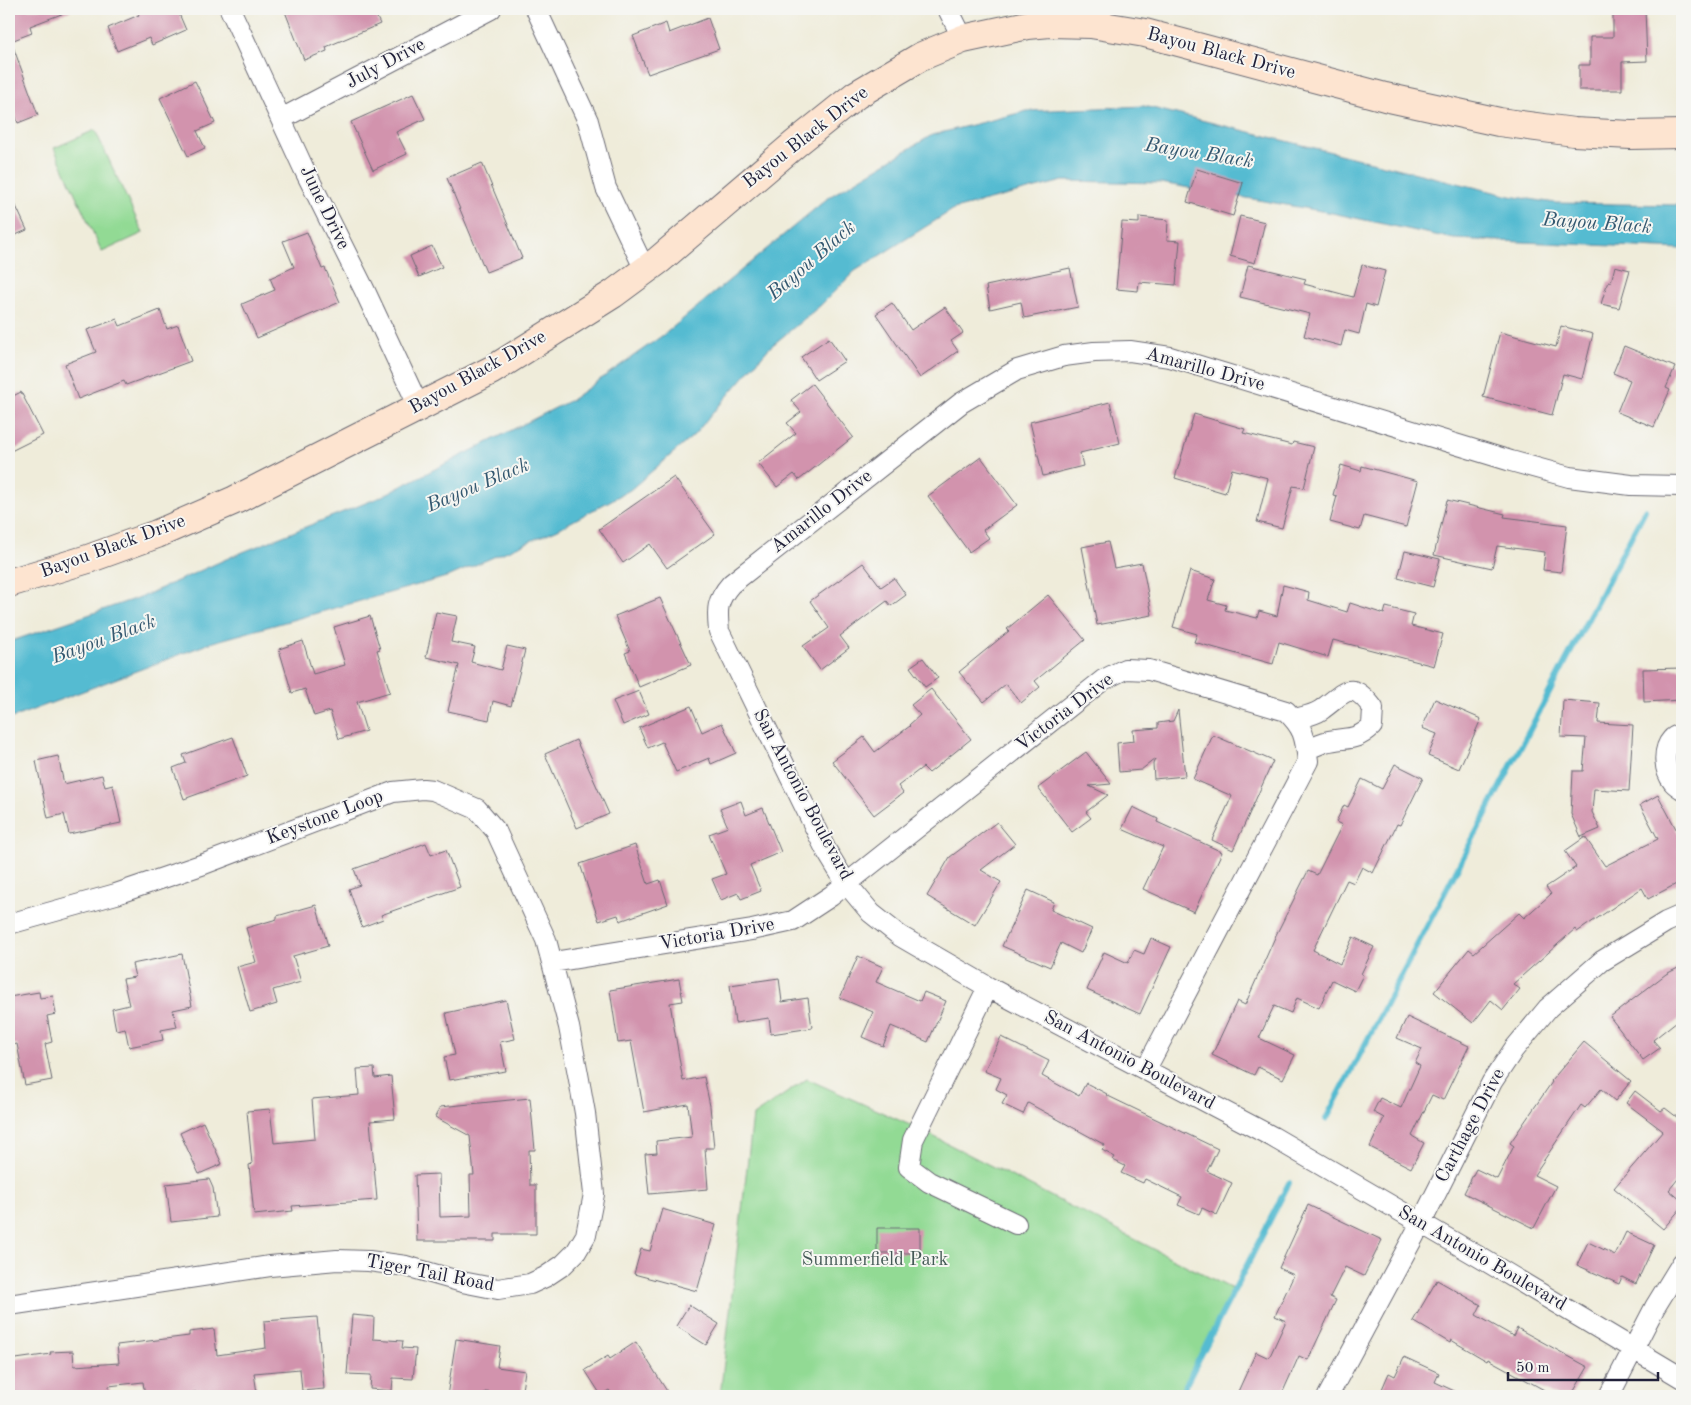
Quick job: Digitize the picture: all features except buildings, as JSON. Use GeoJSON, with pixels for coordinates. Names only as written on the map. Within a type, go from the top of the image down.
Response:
{"type":"FeatureCollection","features":[{"type":"Feature","properties":{"kind":"main road","name":"Bayou Black Drive"},"geometry":{"type":"LineString","coordinates":[[9,582],[88,559],[157,534],[236,500],[492,370],[613,294],[659,260],[795,144],[856,95],[922,56],[963,39],[1028,25],[1050,23],[1091,24],[1145,33],[1385,97],[1499,122],[1574,132],[1631,135],[1682,134]]}},
{"type":"Feature","properties":{"kind":"street","name":"June Drive"},"geometry":{"type":"LineString","coordinates":[[230,9],[419,407]]}},
{"type":"Feature","properties":{"kind":"street","name":"July Drive"},"geometry":{"type":"LineString","coordinates":[[281,119],[491,9]]}},
{"type":"Feature","properties":{"kind":"street"},"geometry":{"type":"LineString","coordinates":[[536,9],[588,120],[606,188],[645,270]]}},
{"type":"Feature","properties":{"kind":"street"},"geometry":{"type":"LineString","coordinates":[[948,9],[963,39]]}},
{"type":"Feature","properties":{"kind":"street","name":"Amarillo Drive"},"geometry":{"type":"LineString","coordinates":[[717,612],[722,594],[731,584],[961,403],[1017,370],[1064,356],[1094,352],[1130,350],[1170,357],[1568,477],[1630,485],[1682,486]]}},
{"type":"Feature","properties":{"kind":"street","name":"San Antonio Boulevard"},"geometry":{"type":"LineString","coordinates":[[717,612],[719,631],[826,850],[846,883],[871,912],[900,936],[988,987],[1266,1133],[1682,1378]]}},
{"type":"Feature","properties":{"kind":"street","name":"Victoria Drive"},"geometry":{"type":"LineString","coordinates":[[553,962],[752,930],[793,921],[846,883],[1104,680],[1125,669],[1149,670],[1286,711],[1295,719]]}},
{"type":"Feature","properties":{"kind":"street"},"geometry":{"type":"LineString","coordinates":[[1146,1069],[1308,761],[1305,736],[1295,719],[1320,712],[1337,696],[1348,692],[1356,692],[1364,696],[1373,708],[1372,726],[1364,734],[1352,739],[1326,742],[1307,749]]}},
{"type":"Feature","properties":{"kind":"street"},"geometry":{"type":"LineString","coordinates":[[1682,734],[1673,738],[1667,747],[1666,758],[1667,771],[1672,781],[1682,789]]}},
{"type":"Feature","properties":{"kind":"street","name":"Keystone Loop"},"geometry":{"type":"LineString","coordinates":[[9,924],[116,894],[195,867],[393,792],[423,789],[446,794],[477,809],[496,831],[546,940],[553,962]]}},
{"type":"Feature","properties":{"kind":"street","name":"Carthage Drive"},"geometry":{"type":"LineString","coordinates":[[1328,1396],[1421,1223],[1492,1082],[1514,1049],[1548,1008],[1602,961],[1666,922],[1682,915]]}},
{"type":"Feature","properties":{"kind":"street","name":"Tiger Tail Road"},"geometry":{"type":"LineString","coordinates":[[9,1305],[270,1266],[337,1260],[369,1261],[406,1266],[462,1282],[498,1289],[530,1284],[545,1277],[563,1265],[576,1252],[586,1235],[594,1194],[580,1084],[569,1027],[553,962]]}},
{"type":"Feature","properties":{"kind":"street"},"geometry":{"type":"LineString","coordinates":[[988,987],[913,1140],[910,1167],[929,1182],[1016,1224]]}},
{"type":"Feature","properties":{"kind":"street"},"geometry":{"type":"LineString","coordinates":[[1609,1396],[1655,1307],[1682,1263]]}},
{"type":"Feature","properties":{"kind":"green space"},"geometry":{"type":"Polygon","coordinates":[[[95,130],[143,233],[102,252],[54,148],[95,130]]]}},
{"type":"Feature","properties":{"kind":"green space","name":"Summerfield Park"},"geometry":{"type":"Polygon","coordinates":[[[807,1079],[919,1129],[1234,1290],[1179,1396],[720,1396],[753,1116],[807,1079]]]}},
{"type":"Feature","properties":{"kind":"water","name":"Bayou Black"},"geometry":{"type":"Polygon","coordinates":[[[1144,106],[1510,196],[1555,203],[1682,205],[1682,249],[1454,239],[1332,213],[1161,183],[1063,181],[954,209],[855,271],[821,305],[769,348],[693,436],[630,490],[558,529],[450,576],[213,642],[9,719],[9,642],[146,595],[233,556],[378,498],[571,400],[666,333],[829,197],[932,135],[1027,111],[1144,106]]]}},
{"type":"Feature","properties":{"kind":"waterway"},"geometry":{"type":"LineString","coordinates":[[1326,1119],[1645,510]]}},
{"type":"Feature","properties":{"kind":"waterway"},"geometry":{"type":"LineString","coordinates":[[1180,1396],[1289,1183]]}}]}
